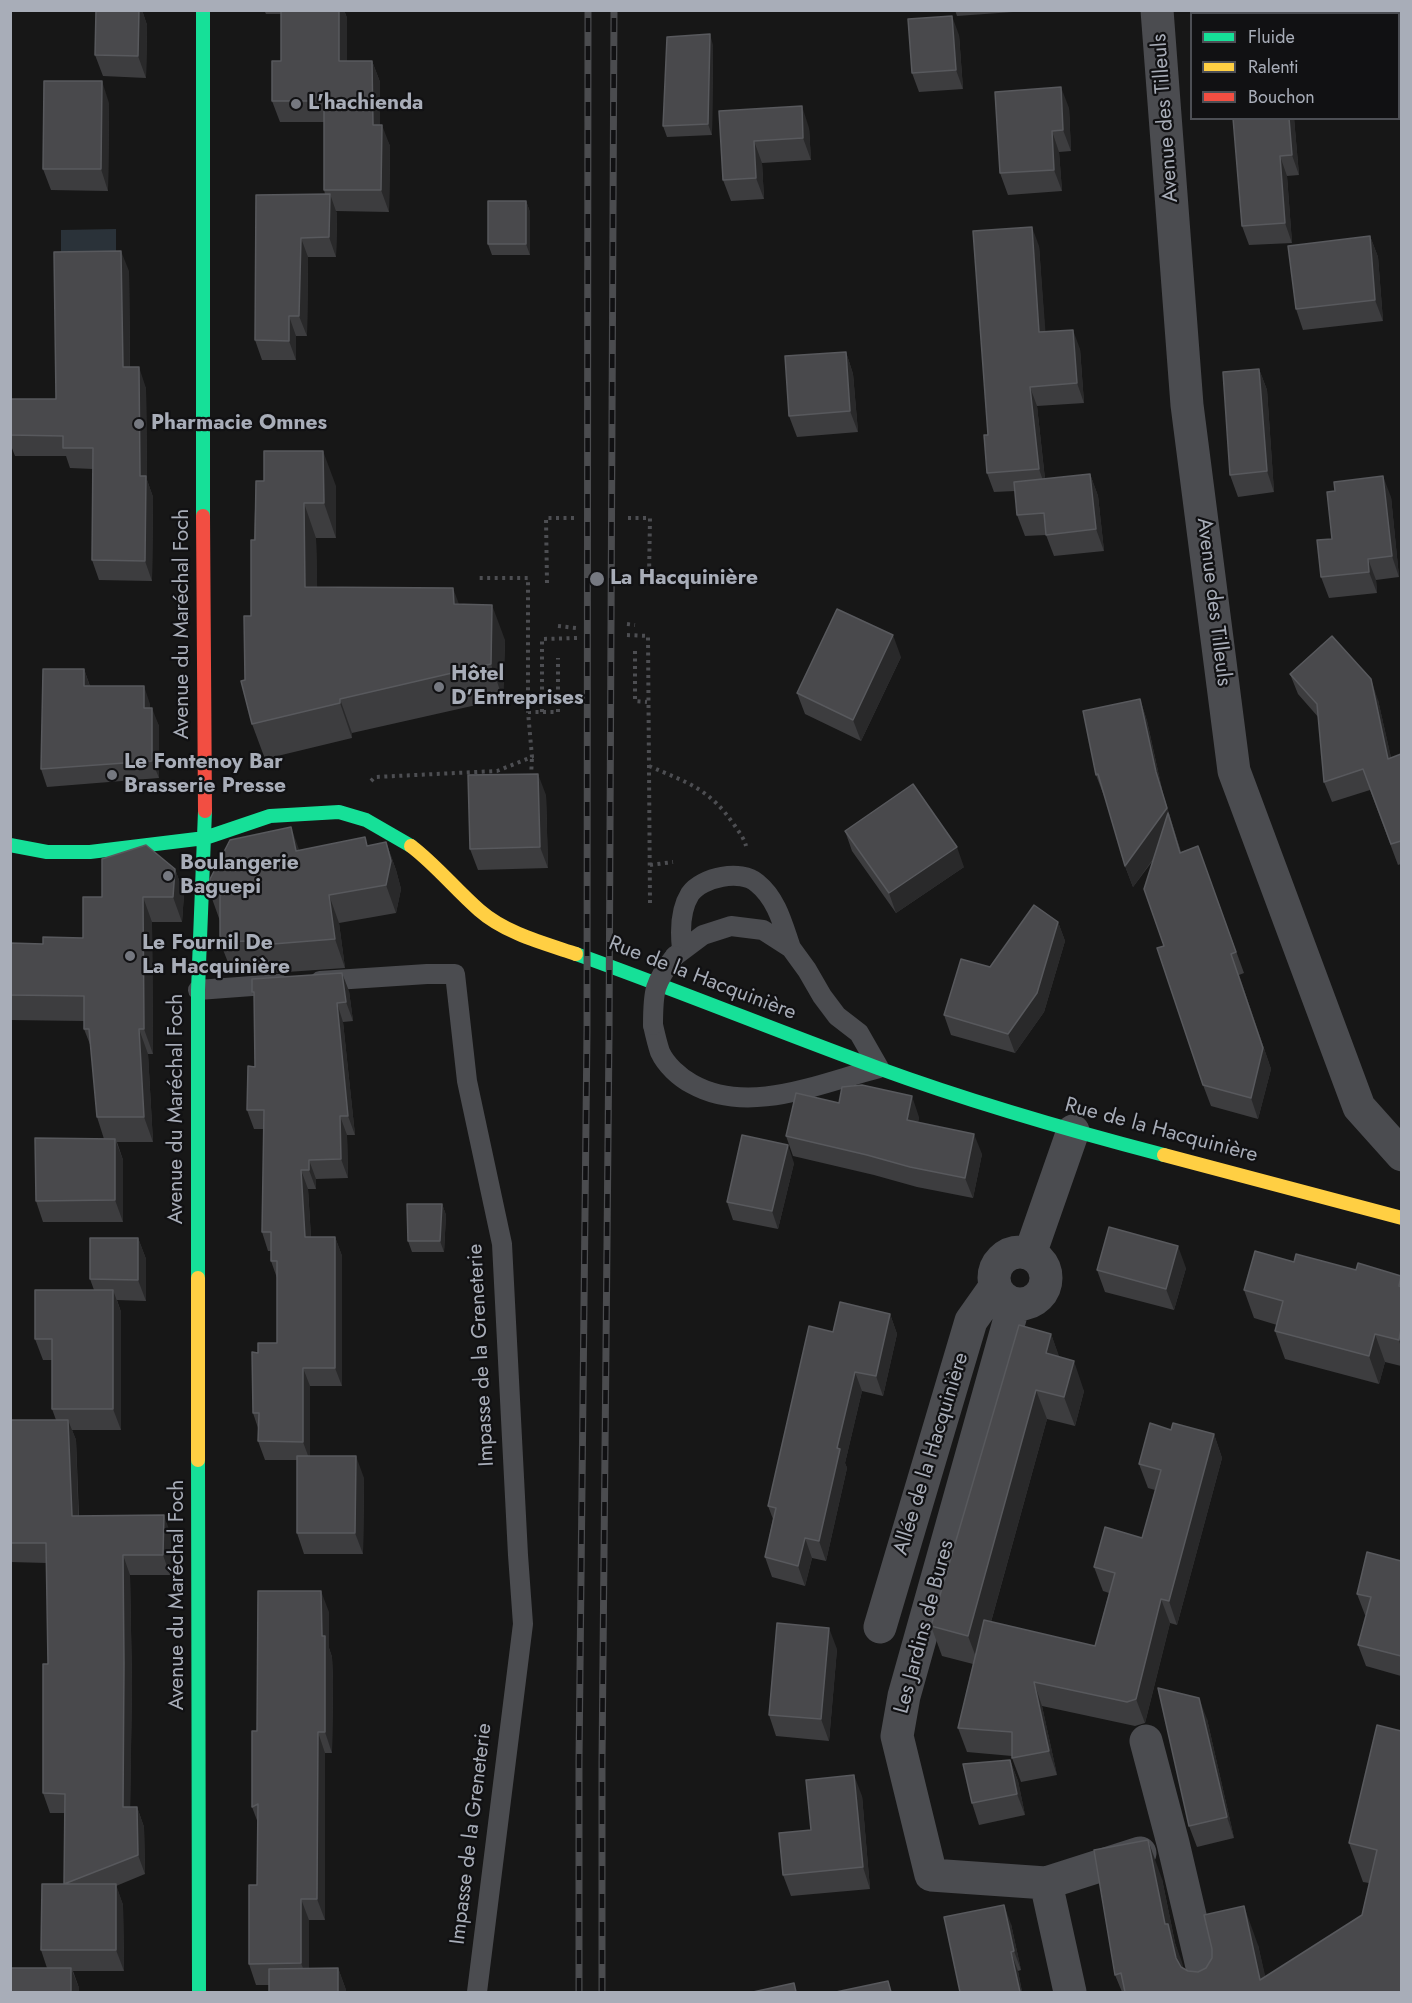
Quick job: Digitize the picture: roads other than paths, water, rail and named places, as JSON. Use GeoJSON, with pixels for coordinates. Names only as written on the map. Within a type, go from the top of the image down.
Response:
{"type":"FeatureCollection","features":[{"type":"Feature","properties":{"kind":"street","name":"Avenue du Maréchal Foch"},"geometry":{"type":"LineString","coordinates":[[199,1992],[198,990],[205,838],[202,410],[204,10]]}},
{"type":"Feature","properties":{"kind":"street","name":"Avenue des Tilleuls"},"geometry":{"type":"LineString","coordinates":[[1157,10],[1187,405],[1234,771],[1359,1107],[1401,1155]]}},
{"type":"Feature","properties":{"kind":"street","name":"Rue de la Hacquinière"},"geometry":{"type":"LineString","coordinates":[[10,845],[46,852],[90,852],[205,838],[270,816],[339,812],[366,820],[406,842],[431,861],[480,911],[505,927],[535,940],[673,989],[879,1068],[1073,1131],[1401,1218]]}},
{"type":"Feature","properties":{"kind":"street"},"geometry":{"type":"LineString","coordinates":[[1030,1254],[1073,1131]]}},
{"type":"Feature","properties":{"kind":"street"},"geometry":{"type":"LineString","coordinates":[[1021,1252],[1037,1258],[1043,1265],[1046,1282],[1043,1291],[1030,1303],[1004,1296],[996,1270],[999,1263],[1005,1257],[1021,1252]]}},
{"type":"Feature","properties":{"kind":"street","name":"Allée de la Hacquinière"},"geometry":{"type":"LineString","coordinates":[[880,1627],[971,1321],[1004,1296]]}},
{"type":"Feature","properties":{"kind":"street","name":"Les Jardins de Bures"},"geometry":{"type":"LineString","coordinates":[[1004,1296],[904,1696],[897,1736],[931,1875],[1046,1883],[1173,1843]]}},
{"type":"Feature","properties":{"kind":"street"},"geometry":{"type":"LineString","coordinates":[[1146,1741],[1208,1992]]}},
{"type":"Feature","properties":{"kind":"street"},"geometry":{"type":"LineString","coordinates":[[1046,1883],[1070,1992]]}},
{"type":"Feature","properties":{"kind":"lane"},"geometry":{"type":"LineString","coordinates":[[678,952],[683,915],[691,894],[712,879],[732,875],[756,881],[774,902],[791,948],[822,996],[837,1016],[859,1033],[879,1068],[787,1094],[748,1098],[722,1097],[679,1077],[661,1053],[653,1025],[653,998],[660,976],[678,952],[703,935],[731,926],[763,930],[791,948]]}},
{"type":"Feature","properties":{"kind":"lane","name":"Impasse de la Greneterie"},"geometry":{"type":"LineString","coordinates":[[198,990],[455,974],[466,1081],[501,1244],[518,1555],[524,1624],[477,1992]]}},
{"type":"Feature","properties":{"kind":"railway"},"geometry":{"type":"LineString","coordinates":[[579,1992],[579,1761],[587,1030],[588,10]]}},
{"type":"Feature","properties":{"kind":"railway"},"geometry":{"type":"LineString","coordinates":[[602,1992],[614,10]]}},
{"type":"Feature","properties":{"kind":"place","name":"L'hachienda"},"geometry":{"type":"Point","coordinates":[296,104]}},
{"type":"Feature","properties":{"kind":"place","name":"Pharmacie Omnes"},"geometry":{"type":"Point","coordinates":[139,424]}},
{"type":"Feature","properties":{"kind":"place","name":"La Hacquinière"},"geometry":{"type":"Point","coordinates":[597,579]}},
{"type":"Feature","properties":{"kind":"place","name":"Hôtel D’Entreprises"},"geometry":{"type":"Point","coordinates":[439,687]}},
{"type":"Feature","properties":{"kind":"place","name":"Le Fontenoy Bar Brasserie Presse"},"geometry":{"type":"Point","coordinates":[112,775]}},
{"type":"Feature","properties":{"kind":"place","name":"Boulangerie Baguepi"},"geometry":{"type":"Point","coordinates":[168,876]}},
{"type":"Feature","properties":{"kind":"place","name":"Le Fournil De La Hacquinière"},"geometry":{"type":"Point","coordinates":[130,956]}}]}
